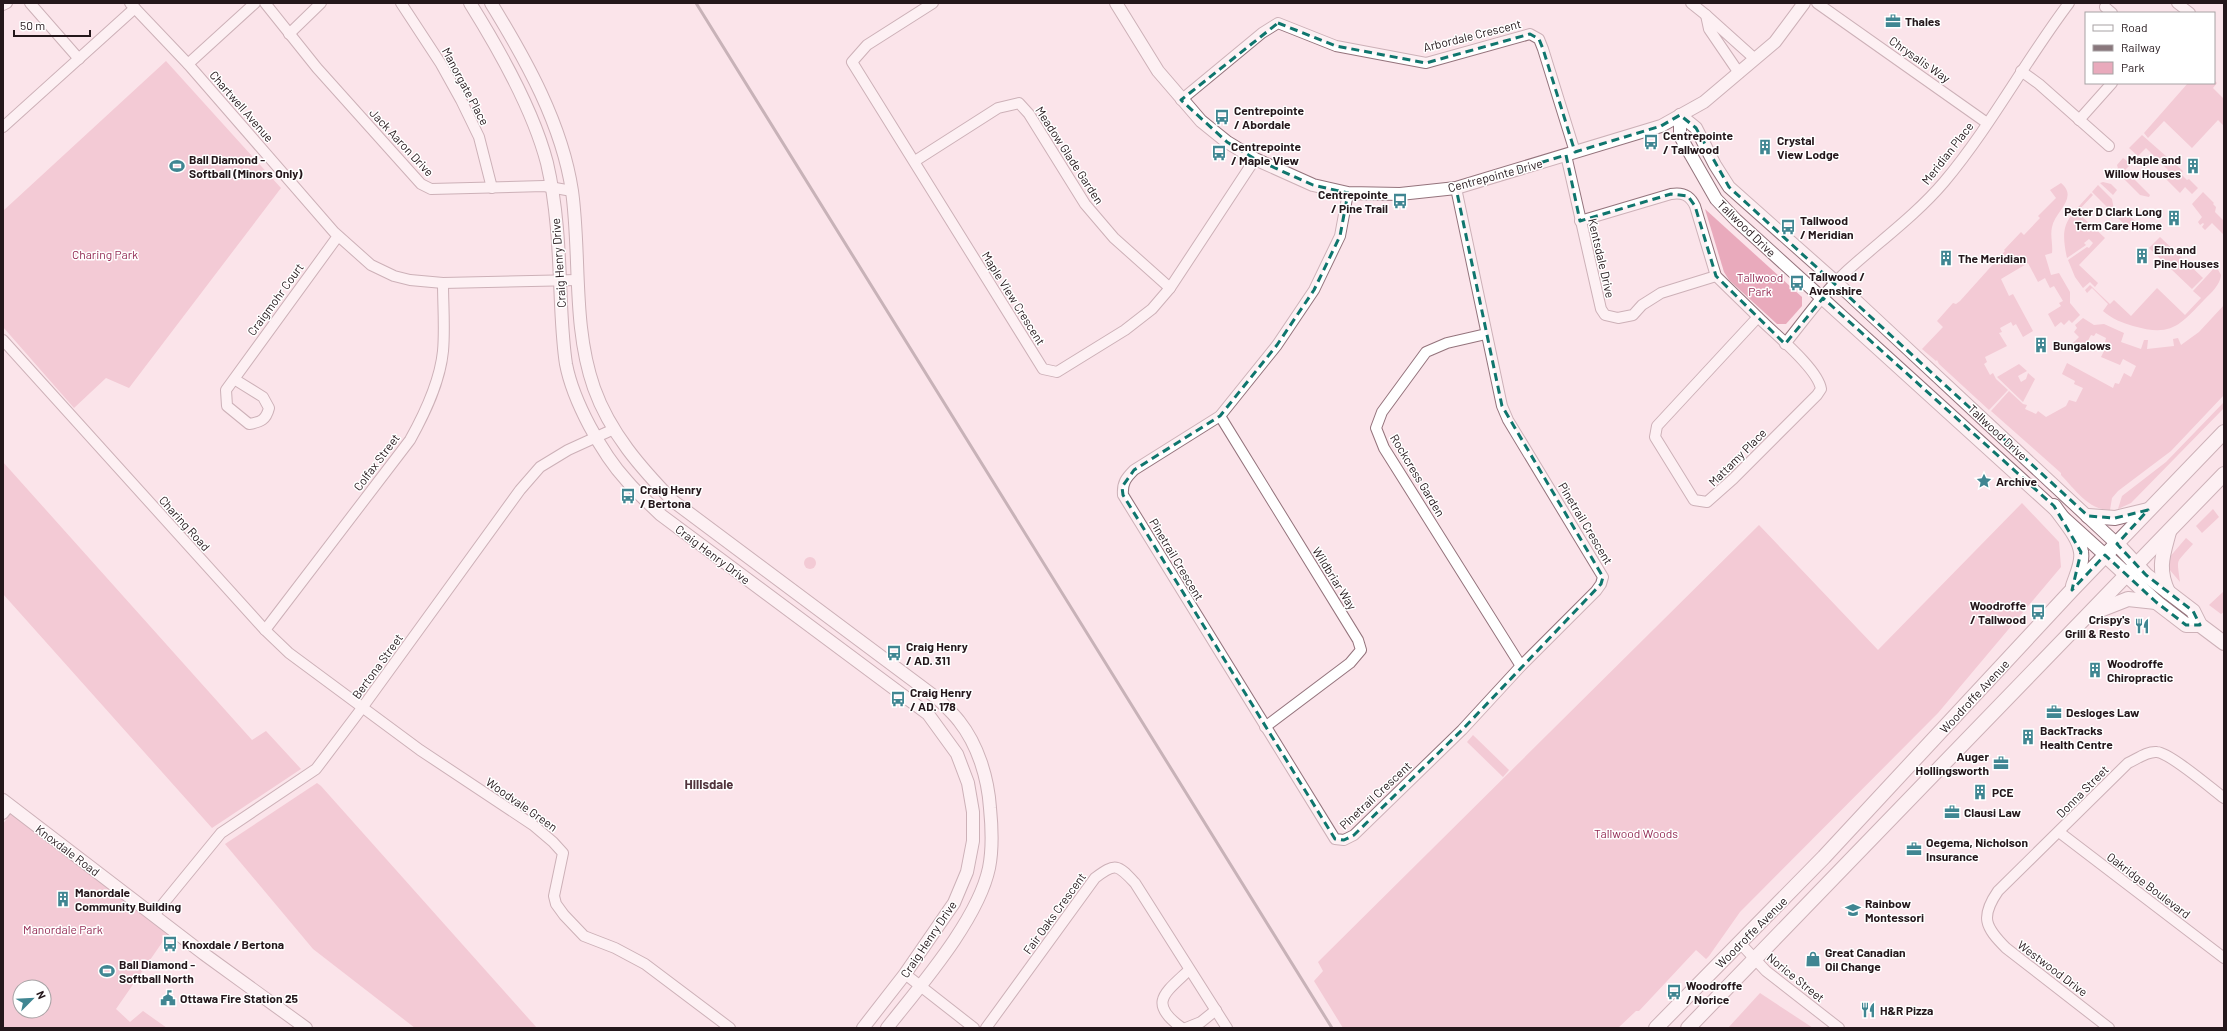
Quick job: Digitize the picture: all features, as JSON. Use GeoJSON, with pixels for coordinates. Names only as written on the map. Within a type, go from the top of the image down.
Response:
{"type":"FeatureCollection","features":[{"type":"Feature","properties":{"kind":"main road","name":"Woodroffe Avenue"},"geometry":{"type":"LineString","coordinates":[[1656,1028],[1824,857],[2072,590],[2224,432]]}},
{"type":"Feature","properties":{"kind":"main road","name":"Woodroffe Avenue"},"geometry":{"type":"LineString","coordinates":[[1688,1028],[2091,614],[2136,564],[2169,532],[2224,474]]}},
{"type":"Feature","properties":{"kind":"main road"},"geometry":{"type":"LineString","coordinates":[[2054,506],[2077,541],[2081,552],[2081,561],[2072,590]]}},
{"type":"Feature","properties":{"kind":"main road"},"geometry":{"type":"LineString","coordinates":[[2088,516],[2115,518],[2148,510]]}},
{"type":"Feature","properties":{"kind":"main road"},"geometry":{"type":"LineString","coordinates":[[2169,532],[2160,567],[2162,579],[2169,594]]}},
{"type":"Feature","properties":{"kind":"main road","name":"Tallwood Drive"},"geometry":{"type":"LineString","coordinates":[[2117,544],[2136,564],[2169,594],[2193,611],[2200,625]]}},
{"type":"Feature","properties":{"kind":"main road","name":"Tallwood Drive"},"geometry":{"type":"LineString","coordinates":[[2105,555],[2156,602],[2186,624],[2200,625]]}},
{"type":"Feature","properties":{"kind":"main road"},"geometry":{"type":"LineString","coordinates":[[2091,614],[2128,599],[2156,602]]}},
{"type":"Feature","properties":{"kind":"main road"},"geometry":{"type":"LineString","coordinates":[[2200,625],[2224,643]]}},
{"type":"Feature","properties":{"kind":"street"},"geometry":{"type":"LineString","coordinates":[[3,5],[7,3]]}},
{"type":"Feature","properties":{"kind":"street"},"geometry":{"type":"LineString","coordinates":[[30,3],[79,59]]}},
{"type":"Feature","properties":{"kind":"street"},"geometry":{"type":"LineString","coordinates":[[188,64],[255,3]]}},
{"type":"Feature","properties":{"kind":"street","name":"Jack Aaron Drive"},"geometry":{"type":"LineString","coordinates":[[265,3],[288,34],[421,184],[431,189],[552,187],[572,191]]}},
{"type":"Feature","properties":{"kind":"street"},"geometry":{"type":"LineString","coordinates":[[288,34],[321,3]]}},
{"type":"Feature","properties":{"kind":"street","name":"Manorgate Place"},"geometry":{"type":"LineString","coordinates":[[401,3],[441,64],[479,137],[492,188]]}},
{"type":"Feature","properties":{"kind":"street","name":"Craig Henry Drive"},"geometry":{"type":"LineString","coordinates":[[470,3],[512,77],[532,123],[546,162],[552,187],[558,233],[566,365],[578,401],[596,437],[626,480],[661,515],[928,714],[957,754],[968,783],[973,812],[973,841],[967,872],[954,903],[905,974],[863,1028]]}},
{"type":"Feature","properties":{"kind":"street","name":"Craig Henry Drive"},"geometry":{"type":"LineString","coordinates":[[491,3],[542,96],[563,153],[572,191],[582,335],[594,389],[614,429],[639,466],[673,501],[938,699],[960,721],[982,763],[989,788],[992,840],[989,869],[980,896],[965,923],[920,986],[887,1028]]}},
{"type":"Feature","properties":{"kind":"street","name":"Maple View Crescent"},"geometry":{"type":"LineString","coordinates":[[933,3],[867,45],[852,62],[1043,369],[1057,372],[1125,330],[1152,309],[1170,288],[1255,159]]}},
{"type":"Feature","properties":{"kind":"street","name":"Centrepointe Drive"},"geometry":{"type":"LineString","coordinates":[[1116,3],[1158,71],[1181,100],[1201,120],[1227,142],[1255,159],[1313,185],[1348,193],[1400,194],[1456,188],[1662,126],[1704,102],[1740,73],[1775,42],[1804,3]]}},
{"type":"Feature","properties":{"kind":"street"},"geometry":{"type":"LineString","coordinates":[[1691,3],[1755,59]]}},
{"type":"Feature","properties":{"kind":"street","name":"Chrysalis Way"},"geometry":{"type":"LineString","coordinates":[[1817,3],[1987,123]]}},
{"type":"Feature","properties":{"kind":"street","name":"Meridian Place"},"geometry":{"type":"LineString","coordinates":[[1785,344],[1822,297],[1836,282],[1900,226],[1944,182],[1987,123],[2021,71],[2069,3]]}},
{"type":"Feature","properties":{"kind":"street"},"geometry":{"type":"LineString","coordinates":[[3,127],[79,59],[132,6]]}},
{"type":"Feature","properties":{"kind":"street","name":"Chartwell Avenue"},"geometry":{"type":"LineString","coordinates":[[132,6],[188,64],[338,236],[371,265],[388,273],[410,280],[443,283],[578,280]]}},
{"type":"Feature","properties":{"kind":"street"},"geometry":{"type":"LineString","coordinates":[[2178,7],[2188,12]]}},
{"type":"Feature","properties":{"kind":"street"},"geometry":{"type":"LineString","coordinates":[[1706,15],[1709,29],[1740,73]]}},
{"type":"Feature","properties":{"kind":"street","name":"Arbordale Crescent"},"geometry":{"type":"LineString","coordinates":[[1181,100],[1262,33],[1278,23],[1336,46],[1426,63],[1530,34],[1539,39],[1543,49],[1570,154]]}},
{"type":"Feature","properties":{"kind":"street"},"geometry":{"type":"LineString","coordinates":[[2021,71],[2039,84],[2109,146]]}},
{"type":"Feature","properties":{"kind":"street"},"geometry":{"type":"LineString","coordinates":[[2079,120],[2111,84]]}},
{"type":"Feature","properties":{"kind":"street","name":"Meadow Glade Garden"},"geometry":{"type":"LineString","coordinates":[[915,161],[998,108],[1019,104],[1029,114],[1085,204],[1114,238],[1170,288]]}},
{"type":"Feature","properties":{"kind":"street","name":"Tallwood Drive"},"geometry":{"type":"LineString","coordinates":[[1680,115],[1696,128],[1715,165],[1729,187],[1836,282],[2117,544]]}},
{"type":"Feature","properties":{"kind":"street","name":"Tallwood Drive"},"geometry":{"type":"LineString","coordinates":[[1680,115],[1680,136],[1716,199],[1736,220],[2054,506],[2105,555]]}},
{"type":"Feature","properties":{"kind":"street","name":"Kentsdale Drive"},"geometry":{"type":"LineString","coordinates":[[1570,154],[1580,221],[1601,310],[1605,315],[1618,318],[1633,315],[1642,305],[1661,293],[1716,276]]}},
{"type":"Feature","properties":{"kind":"street","name":"Pinetrail Crescent"},"geometry":{"type":"LineString","coordinates":[[1348,193],[1340,236],[1314,290],[1277,345],[1220,416],[1134,470],[1126,479],[1122,487],[1123,495],[1335,839],[1344,840],[1354,835],[1462,730],[1521,666],[1596,591],[1601,584],[1603,577],[1508,420],[1502,406],[1456,188]]}},
{"type":"Feature","properties":{"kind":"street","name":"Mattamy Place"},"geometry":{"type":"LineString","coordinates":[[1580,221],[1680,193],[1688,196],[1694,206],[1716,276],[1815,374],[1820,381],[1821,388],[1817,395],[1713,499],[1707,502],[1694,500],[1655,437],[1655,431],[1657,426],[1758,318]]}},
{"type":"Feature","properties":{"kind":"street","name":"Craigmohr Court"},"geometry":{"type":"LineString","coordinates":[[234,379],[262,397],[269,408],[266,417],[259,423],[249,424],[227,406],[226,390],[234,379],[338,236]]}},
{"type":"Feature","properties":{"kind":"street","name":"Colfax Street"},"geometry":{"type":"LineString","coordinates":[[265,630],[410,440],[422,418],[438,375],[443,351],[443,283]]}},
{"type":"Feature","properties":{"kind":"street","name":"Rockcress Garden"},"geometry":{"type":"LineString","coordinates":[[1486,334],[1447,343],[1426,352],[1382,412],[1376,428],[1384,448],[1521,666]]}},
{"type":"Feature","properties":{"kind":"street","name":"Charing Road"},"geometry":{"type":"LineString","coordinates":[[3,340],[265,630],[289,653],[362,708]]}},
{"type":"Feature","properties":{"kind":"street","name":"Wildbriar Way"},"geometry":{"type":"LineString","coordinates":[[1220,416],[1358,640],[1361,650],[1350,663],[1265,727]]}},
{"type":"Feature","properties":{"kind":"street","name":"Bertona Street"},"geometry":{"type":"LineString","coordinates":[[154,916],[221,833],[309,775],[362,708],[520,490],[540,468],[568,450],[614,429]]}},
{"type":"Feature","properties":{"kind":"street","name":"Woodvale Green"},"geometry":{"type":"LineString","coordinates":[[362,708],[478,790],[533,825],[554,842],[563,853],[554,896],[556,904],[584,936],[615,948],[645,964],[730,1028]]}},
{"type":"Feature","properties":{"kind":"street","name":"Donna Street"},"geometry":{"type":"LineString","coordinates":[[1987,923],[1986,912],[1998,891],[2128,763],[2147,753],[2158,752],[2181,765],[2224,798]]}},
{"type":"Feature","properties":{"kind":"street","name":"Knoxdale Road"},"geometry":{"type":"LineString","coordinates":[[5,806],[154,916],[293,1024],[306,1028]]}},
{"type":"Feature","properties":{"kind":"street","name":"Oakridge Boulevard"},"geometry":{"type":"LineString","coordinates":[[2059,832],[2224,958]]}},
{"type":"Feature","properties":{"kind":"street","name":"Fair Oaks Crescent"},"geometry":{"type":"LineString","coordinates":[[986,1028],[1095,878],[1108,868],[1121,868],[1135,883],[1227,1028]]}},
{"type":"Feature","properties":{"kind":"street","name":"Westwood Drive"},"geometry":{"type":"LineString","coordinates":[[1987,923],[1992,934],[2006,948],[2110,1028]]}},
{"type":"Feature","properties":{"kind":"street","name":"Norice Street"},"geometry":{"type":"LineString","coordinates":[[1740,943],[1766,971],[1839,1028]]}},
{"type":"Feature","properties":{"kind":"street"},"geometry":{"type":"LineString","coordinates":[[1182,1028],[1169,1019],[1161,1007],[1162,998],[1166,992],[1189,970]]}},
{"type":"Feature","properties":{"kind":"street"},"geometry":{"type":"LineString","coordinates":[[905,974],[974,1028]]}},
{"type":"Feature","properties":{"kind":"street"},"geometry":{"type":"LineString","coordinates":[[1186,1028],[1201,1022],[1216,1010]]}},
{"type":"Feature","properties":{"kind":"highlighted area"},"geometry":{"type":"Polygon","coordinates":[[[1278,23],[1336,46],[1426,63],[1530,34],[1539,39],[1543,49],[1575,152],[1661,126],[1680,115],[1696,128],[1729,187],[2088,516],[2115,518],[2148,510],[2117,544],[2146,575],[2193,611],[2200,625],[2186,625],[2156,602],[2105,555],[2072,590],[2081,552],[2054,506],[1823,298],[1785,344],[1716,276],[1695,206],[1688,196],[1671,194],[1580,221],[1566,155],[1456,188],[1502,406],[1603,577],[1601,584],[1462,730],[1354,835],[1344,840],[1335,839],[1123,495],[1122,487],[1134,470],[1220,416],[1277,345],[1314,290],[1340,236],[1348,193],[1313,185],[1255,159],[1227,142],[1181,100],[1278,23]]]}},
{"type":"Feature","properties":{"kind":"green space","name":"Charing Park"},"geometry":{"type":"Polygon","coordinates":[[[166,61],[281,188],[129,388],[106,378],[74,408],[3,327],[3,211],[166,61]]]}},
{"type":"Feature","properties":{"kind":"green space"},"geometry":{"type":"Polygon","coordinates":[[[2215,81],[2217,83],[2213,88],[2224,99],[2224,126],[2218,120],[2192,148],[2164,121],[2148,138],[2144,133],[2187,84],[2215,84],[2215,81]]]}},
{"type":"Feature","properties":{"kind":"green space"},"geometry":{"type":"Polygon","coordinates":[[[2142,135],[2183,171],[2181,174],[2187,180],[2189,179],[2198,188],[2192,194],[2185,187],[2180,193],[2165,178],[2170,172],[2146,148],[2138,156],[2129,148],[2142,135]]]}},
{"type":"Feature","properties":{"kind":"green space"},"geometry":{"type":"Polygon","coordinates":[[[2123,158],[2131,164],[2125,170],[2150,195],[2149,197],[2140,195],[2120,175],[2117,165],[2123,158]]]}},
{"type":"Feature","properties":{"kind":"green space"},"geometry":{"type":"Polygon","coordinates":[[[2103,182],[2111,184],[2117,190],[2113,195],[2100,183],[2103,182]]]}},
{"type":"Feature","properties":{"kind":"green space"},"geometry":{"type":"Polygon","coordinates":[[[2061,183],[2068,194],[2067,199],[2052,227],[2052,253],[2045,255],[2051,275],[2059,273],[2070,292],[2070,303],[2080,315],[2072,323],[2069,320],[2064,325],[2061,322],[2055,327],[2048,314],[2061,306],[2059,303],[2063,301],[2054,286],[2050,288],[2045,278],[2038,282],[2028,263],[2001,279],[2009,296],[2013,294],[2033,331],[2023,337],[2016,324],[2013,326],[2011,322],[2000,328],[2002,332],[1999,333],[2007,346],[1985,357],[1987,362],[1984,364],[1990,375],[1993,373],[1996,379],[2008,390],[1989,410],[1939,364],[1937,360],[1936,361],[1922,349],[1943,327],[1937,321],[1953,303],[1956,304],[1960,301],[2021,232],[2024,235],[2040,218],[2038,216],[2056,198],[2050,190],[2061,183]]]}},
{"type":"Feature","properties":{"kind":"green space"},"geometry":{"type":"Polygon","coordinates":[[[2098,185],[2112,199],[2114,210],[2126,212],[2135,221],[2128,228],[2092,192],[2098,185]]]}},
{"type":"Feature","properties":{"kind":"green space"},"geometry":{"type":"Polygon","coordinates":[[[2203,192],[2214,203],[2213,204],[2216,207],[2215,212],[2224,221],[2224,235],[2212,223],[2205,230],[2202,227],[2204,224],[2203,223],[2200,225],[2198,222],[2202,217],[2192,204],[2203,192]]]}},
{"type":"Feature","properties":{"kind":"green space"},"geometry":{"type":"Polygon","coordinates":[[[2091,193],[2093,195],[2077,212],[2105,238],[2079,265],[2098,283],[2095,287],[2090,282],[2083,288],[2075,277],[2068,260],[2087,247],[2089,248],[2093,243],[2089,239],[2084,243],[2086,245],[2067,258],[2064,236],[2067,222],[2076,209],[2091,193]]]}},
{"type":"Feature","properties":{"kind":"green space","name":"Tallwood Park"},"geometry":{"type":"Polygon","coordinates":[[[1705,209],[1802,297],[1802,306],[1786,324],[1777,324],[1729,280],[1724,272],[1705,209]]]}},
{"type":"Feature","properties":{"kind":"green space"},"geometry":{"type":"Polygon","coordinates":[[[2160,237],[2203,278],[2192,289],[2149,248],[2160,237]]]}},
{"type":"Feature","properties":{"kind":"green space"},"geometry":{"type":"Polygon","coordinates":[[[2216,266],[2221,275],[2215,289],[2181,323],[2166,329],[2146,329],[2118,320],[2103,311],[2108,304],[2092,288],[2087,293],[2085,290],[2090,285],[2110,304],[2114,300],[2131,316],[2157,288],[2185,315],[2201,298],[2193,291],[2216,266]]]}},
{"type":"Feature","properties":{"kind":"green space"},"geometry":{"type":"Polygon","coordinates":[[[2224,305],[2224,395],[2171,451],[2118,491],[2112,498],[2110,510],[2095,506],[2082,498],[2061,475],[2061,473],[1991,411],[2009,391],[2023,404],[2027,405],[2025,409],[2036,414],[2038,411],[2046,417],[2066,406],[2069,400],[2076,402],[2083,388],[2074,384],[2075,381],[2062,374],[2067,363],[2113,388],[2115,383],[2119,384],[2124,373],[2131,377],[2136,366],[2123,359],[2120,365],[2101,357],[2108,343],[2105,342],[2106,338],[2096,333],[2094,336],[2091,335],[2084,348],[2073,343],[2079,337],[2074,332],[2077,328],[2075,325],[2083,318],[2094,325],[2104,324],[2124,333],[2121,342],[2141,349],[2144,340],[2148,340],[2147,349],[2174,346],[2173,339],[2178,338],[2181,345],[2199,332],[2224,305]]]}},
{"type":"Feature","properties":{"kind":"green space"},"geometry":{"type":"Polygon","coordinates":[[[2019,364],[2027,371],[2018,376],[2021,382],[2026,379],[2028,373],[2035,379],[2023,402],[1997,377],[2019,364]]]}},
{"type":"Feature","properties":{"kind":"green space"},"geometry":{"type":"Polygon","coordinates":[[[2224,402],[2224,408],[2131,503],[2118,509],[2122,496],[2166,462],[2224,402]]]}},
{"type":"Feature","properties":{"kind":"green space"},"geometry":{"type":"Polygon","coordinates":[[[3,462],[252,740],[266,731],[301,769],[212,828],[3,594],[3,462]]]}},
{"type":"Feature","properties":{"kind":"green space","name":"Tallwood Woods"},"geometry":{"type":"Polygon","coordinates":[[[2022,503],[2059,542],[2061,567],[1938,713],[1740,912],[1709,956],[1706,959],[1696,950],[1639,1011],[1636,1011],[1618,1028],[1343,1028],[1314,981],[1323,971],[1318,962],[1759,525],[1878,650],[2022,503]]]}},
{"type":"Feature","properties":{"kind":"green space"},"geometry":{"type":"Polygon","coordinates":[[[2213,509],[2219,517],[2202,533],[2196,526],[2213,509]]]}},
{"type":"Feature","properties":{"kind":"green space"},"geometry":{"type":"Polygon","coordinates":[[[2186,538],[2193,544],[2180,558],[2178,568],[2180,582],[2169,569],[2168,559],[2186,538]]]}},
{"type":"Feature","properties":{"kind":"green space"},"geometry":{"type":"Polygon","coordinates":[[[808,557],[812,557],[816,563],[812,569],[808,569],[804,565],[804,561],[808,557]]]}},
{"type":"Feature","properties":{"kind":"green space"},"geometry":{"type":"Polygon","coordinates":[[[2224,591],[2224,612],[2221,614],[2209,605],[2224,591]]]}},
{"type":"Feature","properties":{"kind":"green space"},"geometry":{"type":"Polygon","coordinates":[[[1473,735],[1509,770],[1503,777],[1467,742],[1473,735]]]}},
{"type":"Feature","properties":{"kind":"green space"},"geometry":{"type":"Polygon","coordinates":[[[317,783],[537,1028],[415,1028],[313,949],[225,844],[317,783]]]}},
{"type":"Feature","properties":{"kind":"green space","name":"Manordale Park"},"geometry":{"type":"Polygon","coordinates":[[[11,813],[168,934],[116,1009],[130,1022],[143,1011],[167,1028],[3,1028],[3,824],[11,813]]]}},
{"type":"Feature","properties":{"kind":"green space"},"geometry":{"type":"Polygon","coordinates":[[[1760,993],[1813,1028],[1728,1028],[1760,993]]]}},
{"type":"Feature","properties":{"kind":"railway"},"geometry":{"type":"LineString","coordinates":[[696,3],[1332,1028]]}},
{"type":"Feature","properties":{"kind":"place","name":"Thales"},"geometry":{"type":"Point","coordinates":[1893,21]}},
{"type":"Feature","properties":{"kind":"place","name":"Centrepointe / Abordale"},"geometry":{"type":"Point","coordinates":[1222,117]}},
{"type":"Feature","properties":{"kind":"place","name":"Centrepointe / Tallwood"},"geometry":{"type":"Point","coordinates":[1651,142]}},
{"type":"Feature","properties":{"kind":"place","name":"Crystal View Lodge"},"geometry":{"type":"Point","coordinates":[1765,147]}},
{"type":"Feature","properties":{"kind":"place","name":"Centrepointe / Maple View"},"geometry":{"type":"Point","coordinates":[1219,153]}},
{"type":"Feature","properties":{"kind":"place","name":"Ball Diamond - Softball (Minors Only)"},"geometry":{"type":"Point","coordinates":[177,166]}},
{"type":"Feature","properties":{"kind":"place","name":"Maple and Willow Houses"},"geometry":{"type":"Point","coordinates":[2193,166]}},
{"type":"Feature","properties":{"kind":"place","name":"Centrepointe / Pine Trail"},"geometry":{"type":"Point","coordinates":[1400,201]}},
{"type":"Feature","properties":{"kind":"place","name":"Peter D Clark Long Term Care Home"},"geometry":{"type":"Point","coordinates":[2174,218]}},
{"type":"Feature","properties":{"kind":"place","name":"Tallwood / Meridian"},"geometry":{"type":"Point","coordinates":[1788,227]}},
{"type":"Feature","properties":{"kind":"place","name":"Elm and Pine Houses"},"geometry":{"type":"Point","coordinates":[2142,256]}},
{"type":"Feature","properties":{"kind":"place","name":"The Meridian"},"geometry":{"type":"Point","coordinates":[1946,258]}},
{"type":"Feature","properties":{"kind":"place","name":"Tallwood / Avenshire"},"geometry":{"type":"Point","coordinates":[1797,283]}},
{"type":"Feature","properties":{"kind":"place","name":"Bungalows"},"geometry":{"type":"Point","coordinates":[2041,345]}},
{"type":"Feature","properties":{"kind":"place","name":"Archive"},"geometry":{"type":"Point","coordinates":[1984,481]}},
{"type":"Feature","properties":{"kind":"place","name":"Craig Henry / Bertona"},"geometry":{"type":"Point","coordinates":[628,496]}},
{"type":"Feature","properties":{"kind":"place","name":"Woodroffe / Tallwood"},"geometry":{"type":"Point","coordinates":[2038,612]}},
{"type":"Feature","properties":{"kind":"place","name":"Crispy's Grill & Resto"},"geometry":{"type":"Point","coordinates":[2142,626]}},
{"type":"Feature","properties":{"kind":"place","name":"Craig Henry / AD. 311"},"geometry":{"type":"Point","coordinates":[894,653]}},
{"type":"Feature","properties":{"kind":"place","name":"Woodroffe Chiropractic"},"geometry":{"type":"Point","coordinates":[2095,670]}},
{"type":"Feature","properties":{"kind":"place","name":"Craig Henry / AD. 178"},"geometry":{"type":"Point","coordinates":[898,699]}},
{"type":"Feature","properties":{"kind":"place","name":"Desloges Law"},"geometry":{"type":"Point","coordinates":[2054,712]}},
{"type":"Feature","properties":{"kind":"place","name":"BackTracks Health Centre"},"geometry":{"type":"Point","coordinates":[2028,737]}},
{"type":"Feature","properties":{"kind":"place","name":"Auger Hollingsworth"},"geometry":{"type":"Point","coordinates":[2001,763]}},
{"type":"Feature","properties":{"kind":"place","name":"PCE"},"geometry":{"type":"Point","coordinates":[1980,792]}},
{"type":"Feature","properties":{"kind":"place","name":"Clausi Law"},"geometry":{"type":"Point","coordinates":[1952,812]}},
{"type":"Feature","properties":{"kind":"place","name":"Oegema, Nicholson Insurance"},"geometry":{"type":"Point","coordinates":[1914,849]}},
{"type":"Feature","properties":{"kind":"place","name":"Manordale Community Building"},"geometry":{"type":"Point","coordinates":[63,899]}},
{"type":"Feature","properties":{"kind":"place","name":"Rainbow Montessori"},"geometry":{"type":"Point","coordinates":[1853,910]}},
{"type":"Feature","properties":{"kind":"place","name":"Knoxdale / Bertona"},"geometry":{"type":"Point","coordinates":[170,944]}},
{"type":"Feature","properties":{"kind":"place","name":"Great Canadian Oil Change"},"geometry":{"type":"Point","coordinates":[1813,959]}},
{"type":"Feature","properties":{"kind":"place","name":"Ball Diamond - Softball North"},"geometry":{"type":"Point","coordinates":[107,971]}},
{"type":"Feature","properties":{"kind":"place","name":"Woodroffe / Norice"},"geometry":{"type":"Point","coordinates":[1674,992]}},
{"type":"Feature","properties":{"kind":"place","name":"Ottawa Fire Station 25"},"geometry":{"type":"Point","coordinates":[168,998]}},
{"type":"Feature","properties":{"kind":"place","name":"H&R Pizza"},"geometry":{"type":"Point","coordinates":[1868,1010]}},
{"type":"Feature","properties":{"kind":"district","name":"Hillsdale"},"geometry":{"type":"Point","coordinates":[709,784]}}]}
